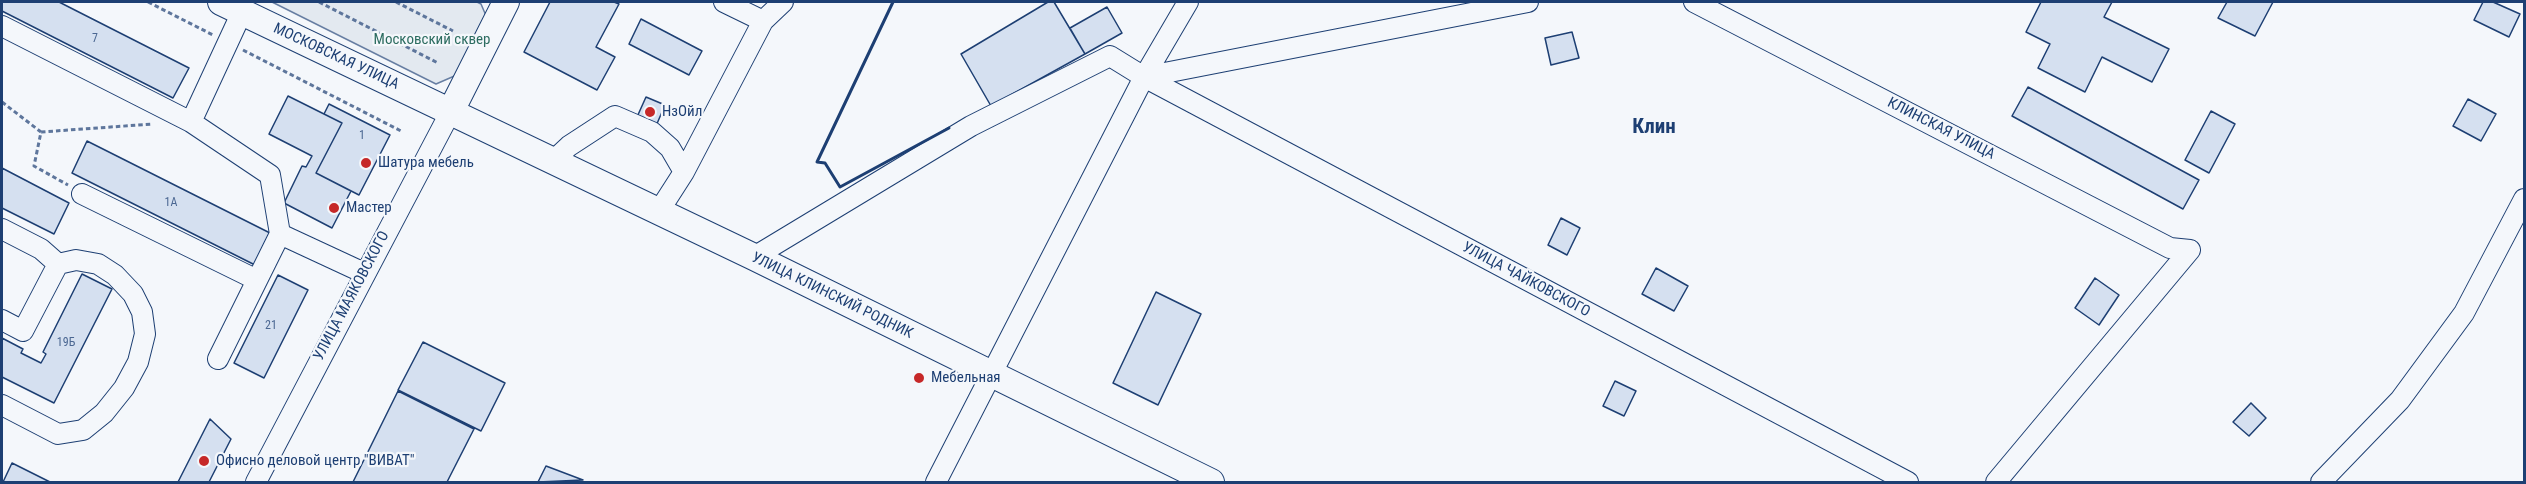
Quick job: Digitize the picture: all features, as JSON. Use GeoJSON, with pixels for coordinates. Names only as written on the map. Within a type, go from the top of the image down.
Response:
{"type":"FeatureCollection","features":[{"type":"Feature","properties":{"kind":"main road"},"geometry":{"type":"LineString","coordinates":[[451,111],[506,2]]}},
{"type":"Feature","properties":{"kind":"main road","name":"МОСКОВСКАЯ УЛИЦА"},"geometry":{"type":"LineString","coordinates":[[231,7],[451,111]]}},
{"type":"Feature","properties":{"kind":"main road","name":"УЛИЦА КЛИНСКИЙ РОДНИК"},"geometry":{"type":"LineString","coordinates":[[451,111],[754,257],[1211,483]]}},
{"type":"Feature","properties":{"kind":"street"},"geometry":{"type":"LineString","coordinates":[[724,2],[763,21]]}},
{"type":"Feature","properties":{"kind":"street"},"geometry":{"type":"LineString","coordinates":[[659,212],[684,172],[763,21],[783,2]]}},
{"type":"Feature","properties":{"kind":"street"},"geometry":{"type":"LineString","coordinates":[[936,483],[1144,77],[1188,2]]}},
{"type":"Feature","properties":{"kind":"street"},"geometry":{"type":"LineString","coordinates":[[1144,77],[1528,2]]}},
{"type":"Feature","properties":{"kind":"street","name":"КЛИНСКАЯ УЛИЦА"},"geometry":{"type":"LineString","coordinates":[[1694,2],[2170,248],[2190,250],[1995,483]]}},
{"type":"Feature","properties":{"kind":"street"},"geometry":{"type":"LineString","coordinates":[[191,122],[226,42],[231,7]]}},
{"type":"Feature","properties":{"kind":"street"},"geometry":{"type":"LineString","coordinates":[[2,26],[191,122],[270,175],[280,234],[218,359]]}},
{"type":"Feature","properties":{"kind":"street","name":"УЛИЦА ЧАЙКОВСКОГО"},"geometry":{"type":"LineString","coordinates":[[754,257],[971,126],[1110,56],[1144,77],[1908,483]]}},
{"type":"Feature","properties":{"kind":"street","name":"УЛИЦА МАЯКОВСКОГО"},"geometry":{"type":"LineString","coordinates":[[259,482],[364,273],[451,111]]}},
{"type":"Feature","properties":{"kind":"street"},"geometry":{"type":"LineString","coordinates":[[554,160],[568,146],[615,116],[652,132],[670,148],[684,172]]}},
{"type":"Feature","properties":{"kind":"street"},"geometry":{"type":"LineString","coordinates":[[82,194],[256,279]]}},
{"type":"Feature","properties":{"kind":"street"},"geometry":{"type":"LineString","coordinates":[[2320,483],[2400,400],[2464,313],[2524,199]]}},
{"type":"Feature","properties":{"kind":"street"},"geometry":{"type":"LineString","coordinates":[[2,229],[41,249],[58,264]]}},
{"type":"Feature","properties":{"kind":"street"},"geometry":{"type":"LineString","coordinates":[[280,234],[364,273]]}},
{"type":"Feature","properties":{"kind":"street"},"geometry":{"type":"LineString","coordinates":[[2,320],[23,331],[58,264],[76,260],[98,264],[115,275],[133,294],[142,312],[145,334],[138,362],[124,388],[111,405],[83,430],[58,434],[2,405]]}},
{"type":"Feature","properties":{"kind":"path"},"geometry":{"type":"LineString","coordinates":[[148,2],[403,132]]}},
{"type":"Feature","properties":{"kind":"path"},"geometry":{"type":"LineString","coordinates":[[319,2],[438,63]]}},
{"type":"Feature","properties":{"kind":"path"},"geometry":{"type":"LineString","coordinates":[[396,2],[453,31]]}},
{"type":"Feature","properties":{"kind":"path"},"geometry":{"type":"LineString","coordinates":[[2,102],[41,132],[157,124]]}},
{"type":"Feature","properties":{"kind":"path"},"geometry":{"type":"LineString","coordinates":[[41,132],[34,166],[82,194]]}},
{"type":"Feature","properties":{"kind":"green space","name":"Московский сквер"},"geometry":{"type":"Polygon","coordinates":[[[272,2],[477,2],[481,4],[487,18],[459,74],[436,84],[272,2]]]}},
{"type":"Feature","properties":{"kind":"building"},"geometry":{"type":"Polygon","coordinates":[[[2,2],[59,2],[189,68],[173,98],[2,11],[2,2]]]}},
{"type":"Feature","properties":{"kind":"building"},"geometry":{"type":"Polygon","coordinates":[[[550,2],[614,2],[619,4],[596,47],[615,57],[597,90],[524,52],[550,2]]]}},
{"type":"Feature","properties":{"kind":"building"},"geometry":{"type":"Polygon","coordinates":[[[1048,2],[1054,2],[1085,54],[991,106],[961,54],[1048,2]]]}},
{"type":"Feature","properties":{"kind":"building"},"geometry":{"type":"Polygon","coordinates":[[[2041,2],[2112,2],[2104,17],[2169,49],[2152,82],[2102,57],[2085,92],[2038,68],[2050,44],[2026,32],[2041,2]]]}},
{"type":"Feature","properties":{"kind":"building"},"geometry":{"type":"Polygon","coordinates":[[[2227,2],[2273,2],[2255,36],[2218,18],[2227,2]]]}},
{"type":"Feature","properties":{"kind":"building"},"geometry":{"type":"Polygon","coordinates":[[[2483,2],[2493,2],[2520,14],[2509,37],[2474,20],[2483,2]]]}},
{"type":"Feature","properties":{"kind":"building"},"geometry":{"type":"Polygon","coordinates":[[[1107,7],[1122,33],[1085,54],[1070,28],[1107,7]]]}},
{"type":"Feature","properties":{"kind":"building"},"geometry":{"type":"Polygon","coordinates":[[[641,19],[702,51],[689,75],[629,44],[641,19]]]}},
{"type":"Feature","properties":{"kind":"building"},"geometry":{"type":"Polygon","coordinates":[[[1572,32],[1579,58],[1551,65],[1545,38],[1572,32]]]}},
{"type":"Feature","properties":{"kind":"building"},"geometry":{"type":"Polygon","coordinates":[[[2028,87],[2199,180],[2183,209],[2012,116],[2028,87]]]}},
{"type":"Feature","properties":{"kind":"building"},"geometry":{"type":"Polygon","coordinates":[[[288,96],[342,123],[316,173],[351,191],[332,228],[284,203],[302,166],[306,167],[312,156],[269,134],[288,96]]]}},
{"type":"Feature","properties":{"kind":"building"},"geometry":{"type":"Polygon","coordinates":[[[646,97],[665,105],[656,126],[637,117],[646,97]]]}},
{"type":"Feature","properties":{"kind":"building"},"geometry":{"type":"Polygon","coordinates":[[[2468,99],[2496,114],[2481,141],[2453,126],[2468,99]]]}},
{"type":"Feature","properties":{"kind":"building"},"geometry":{"type":"Polygon","coordinates":[[[329,104],[390,135],[359,195],[316,173],[342,123],[324,114],[329,104]]]}},
{"type":"Feature","properties":{"kind":"building"},"geometry":{"type":"Polygon","coordinates":[[[2211,111],[2235,124],[2209,173],[2185,160],[2211,111]]]}},
{"type":"Feature","properties":{"kind":"building"},"geometry":{"type":"Polygon","coordinates":[[[87,141],[270,233],[255,265],[72,173],[87,141]]]}},
{"type":"Feature","properties":{"kind":"building"},"geometry":{"type":"Polygon","coordinates":[[[2,168],[69,203],[54,234],[2,208],[2,168]]]}},
{"type":"Feature","properties":{"kind":"building"},"geometry":{"type":"Polygon","coordinates":[[[1561,218],[1580,228],[1567,255],[1548,245],[1561,218]]]}},
{"type":"Feature","properties":{"kind":"building"},"geometry":{"type":"Polygon","coordinates":[[[1656,268],[1688,286],[1674,311],[1642,294],[1656,268]]]}},
{"type":"Feature","properties":{"kind":"building"},"geometry":{"type":"Polygon","coordinates":[[[82,274],[112,289],[54,403],[2,377],[2,338],[23,349],[21,353],[41,363],[46,354],[43,352],[82,274]]]}},
{"type":"Feature","properties":{"kind":"building"},"geometry":{"type":"Polygon","coordinates":[[[278,275],[308,290],[264,378],[234,363],[278,275]]]}},
{"type":"Feature","properties":{"kind":"building"},"geometry":{"type":"Polygon","coordinates":[[[2095,278],[2119,295],[2099,325],[2075,308],[2095,278]]]}},
{"type":"Feature","properties":{"kind":"building"},"geometry":{"type":"Polygon","coordinates":[[[1156,292],[1201,314],[1158,405],[1113,383],[1156,292]]]}},
{"type":"Feature","properties":{"kind":"building"},"geometry":{"type":"Polygon","coordinates":[[[423,342],[505,383],[481,431],[398,390],[423,342]]]}},
{"type":"Feature","properties":{"kind":"building"},"geometry":{"type":"Polygon","coordinates":[[[1615,381],[1636,391],[1624,416],[1603,406],[1615,381]]]}},
{"type":"Feature","properties":{"kind":"building"},"geometry":{"type":"Polygon","coordinates":[[[398,391],[474,429],[447,482],[353,482],[398,391]]]}},
{"type":"Feature","properties":{"kind":"building"},"geometry":{"type":"Polygon","coordinates":[[[2251,403],[2266,418],[2249,436],[2233,422],[2251,403]]]}},
{"type":"Feature","properties":{"kind":"building","name":"Офисно деловой центр \"ВИВАТ\""},"geometry":{"type":"Polygon","coordinates":[[[210,419],[231,439],[209,482],[178,482],[210,419]]]}},
{"type":"Feature","properties":{"kind":"building"},"geometry":{"type":"Polygon","coordinates":[[[12,463],[50,482],[3,482],[12,463]]]}},
{"type":"Feature","properties":{"kind":"building"},"geometry":{"type":"Polygon","coordinates":[[[546,466],[583,480],[538,482],[546,466]]]}},
{"type":"Feature","properties":{"kind":"wall"},"geometry":{"type":"LineString","coordinates":[[893,2],[817,162],[825,163],[840,187],[949,128]]}},
{"type":"Feature","properties":{"kind":"place","name":"НзОйл"},"geometry":{"type":"Point","coordinates":[650,112]}},
{"type":"Feature","properties":{"kind":"place","name":"Шатура мебель"},"geometry":{"type":"Point","coordinates":[366,163]}},
{"type":"Feature","properties":{"kind":"place","name":"Мастер"},"geometry":{"type":"Point","coordinates":[334,208]}},
{"type":"Feature","properties":{"kind":"place","name":"Мебельная"},"geometry":{"type":"Point","coordinates":[919,378]}},
{"type":"Feature","properties":{"kind":"place","name":"Офисно деловой центр \"ВИВАТ\""},"geometry":{"type":"Point","coordinates":[204,461]}},
{"type":"Feature","properties":{"kind":"district","name":"Клин"},"geometry":{"type":"Point","coordinates":[1654,128]}}]}
